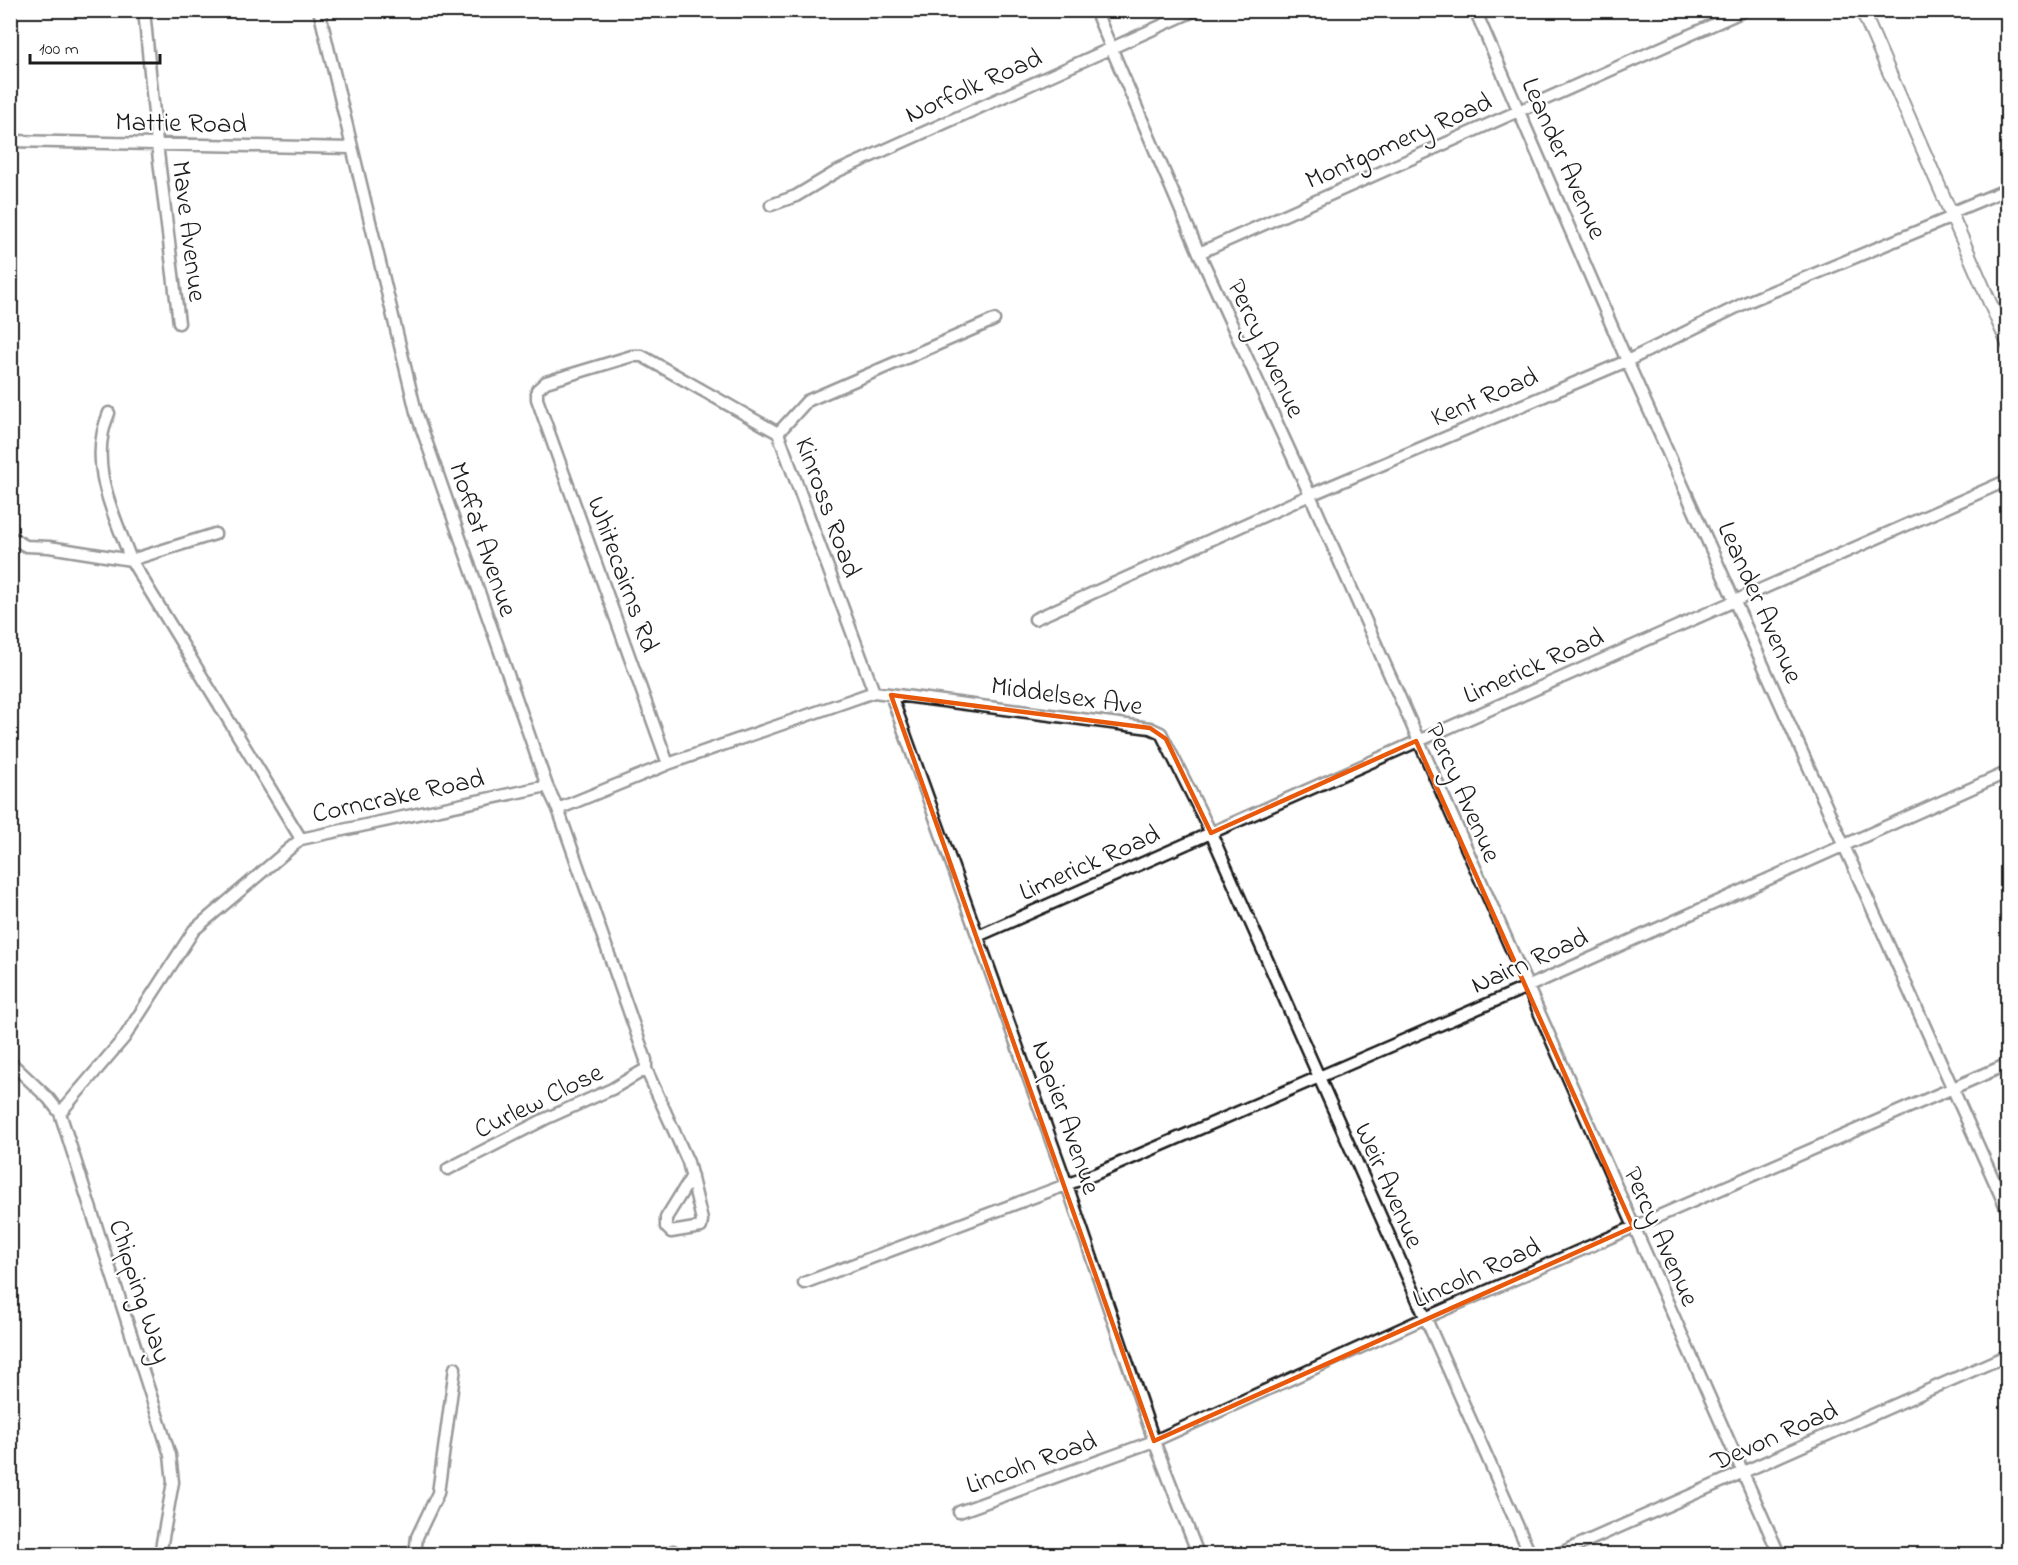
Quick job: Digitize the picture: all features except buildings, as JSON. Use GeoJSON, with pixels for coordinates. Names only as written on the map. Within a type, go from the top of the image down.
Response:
{"type":"FeatureCollection","features":[{"type":"Feature","properties":{"kind":"main road"},"geometry":{"type":"LineString","coordinates":[[1862,10],[2007,344]]}},
{"type":"Feature","properties":{"kind":"street","name":"Mave Avenue"},"geometry":{"type":"LineString","coordinates":[[144,10],[157,144],[179,323]]}},
{"type":"Feature","properties":{"kind":"street","name":"Moffat Avenue"},"geometry":{"type":"LineString","coordinates":[[320,10],[351,148],[416,412],[646,1060],[646,1069],[692,1176],[702,1220],[701,1227],[671,1232],[666,1227],[666,1218],[692,1176]]}},
{"type":"Feature","properties":{"kind":"street","name":"Percy Avenue"},"geometry":{"type":"LineString","coordinates":[[1095,10],[1199,253],[1310,495],[1416,741],[1779,1554]]}},
{"type":"Feature","properties":{"kind":"street","name":"Norfolk Road"},"geometry":{"type":"LineString","coordinates":[[771,205],[796,196],[836,172],[1196,10]]}},
{"type":"Feature","properties":{"kind":"street","name":"Leander Avenue"},"geometry":{"type":"LineString","coordinates":[[1475,10],[1627,361],[1736,600],[2007,1212]]}},
{"type":"Feature","properties":{"kind":"street","name":"Montgomery Road"},"geometry":{"type":"LineString","coordinates":[[1199,253],[1746,10]]}},
{"type":"Feature","properties":{"kind":"street","name":"Mattie Road"},"geometry":{"type":"LineString","coordinates":[[10,141],[351,148]]}},
{"type":"Feature","properties":{"kind":"street","name":"Kent Road"},"geometry":{"type":"LineString","coordinates":[[1035,619],[1310,495],[1627,361],[1747,302],[2007,189]]}},
{"type":"Feature","properties":{"kind":"street","name":"Kinross Road"},"geometry":{"type":"LineString","coordinates":[[874,692],[778,433],[807,401],[994,320]]}},
{"type":"Feature","properties":{"kind":"street","name":"Whitecairns Rd"},"geometry":{"type":"LineString","coordinates":[[668,764],[537,399],[537,390],[541,384],[632,356],[642,356],[778,433]]}},
{"type":"Feature","properties":{"kind":"street"},"geometry":{"type":"LineString","coordinates":[[108,413],[102,428],[98,450],[101,470],[131,560],[301,840]]}},
{"type":"Feature","properties":{"kind":"street","name":"Limerick Road"},"geometry":{"type":"LineString","coordinates":[[978,936],[2007,480]]}},
{"type":"Feature","properties":{"kind":"street"},"geometry":{"type":"LineString","coordinates":[[10,537],[23,545],[131,560],[215,534]]}},
{"type":"Feature","properties":{"kind":"street"},"geometry":{"type":"LineString","coordinates":[[558,809],[668,764],[874,692]]}},
{"type":"Feature","properties":{"kind":"street","name":"Middelsex Ave"},"geometry":{"type":"LineString","coordinates":[[874,692],[1156,730],[1166,739],[1211,832]]}},
{"type":"Feature","properties":{"kind":"street","name":"Napier Avenue"},"geometry":{"type":"LineString","coordinates":[[891,695],[1067,1185],[1154,1441],[1198,1554]]}},
{"type":"Feature","properties":{"kind":"street","name":"Nairn Road"},"geometry":{"type":"LineString","coordinates":[[804,1283],[1067,1185],[1527,987],[2007,772]]}},
{"type":"Feature","properties":{"kind":"street","name":"Corncrake Road"},"geometry":{"type":"LineString","coordinates":[[60,1113],[124,1038],[194,930],[301,840],[548,786]]}},
{"type":"Feature","properties":{"kind":"street","name":"Weir Avenue"},"geometry":{"type":"LineString","coordinates":[[1211,832],[1530,1554]]}},
{"type":"Feature","properties":{"kind":"street","name":"Chipping Way"},"geometry":{"type":"LineString","coordinates":[[10,1062],[48,1098],[60,1113],[170,1455],[173,1482],[160,1554]]}},
{"type":"Feature","properties":{"kind":"street","name":"Lincoln Road"},"geometry":{"type":"LineString","coordinates":[[959,1512],[1154,1441],[1425,1318],[2007,1064]]}},
{"type":"Feature","properties":{"kind":"street","name":"Curlew Close"},"geometry":{"type":"LineString","coordinates":[[448,1169],[545,1119],[612,1089],[646,1069]]}},
{"type":"Feature","properties":{"kind":"street","name":"Devon Road"},"geometry":{"type":"LineString","coordinates":[[1557,1554],[2007,1355]]}},
{"type":"Feature","properties":{"kind":"street"},"geometry":{"type":"LineString","coordinates":[[415,1554],[417,1537],[438,1493],[455,1368]]}},
{"type":"Feature","properties":{"kind":"highlighted area"},"geometry":{"type":"Polygon","coordinates":[[[891,695],[1150,728],[1166,739],[1211,833],[1416,741],[1633,1227],[1154,1441],[891,695]]]}}]}
